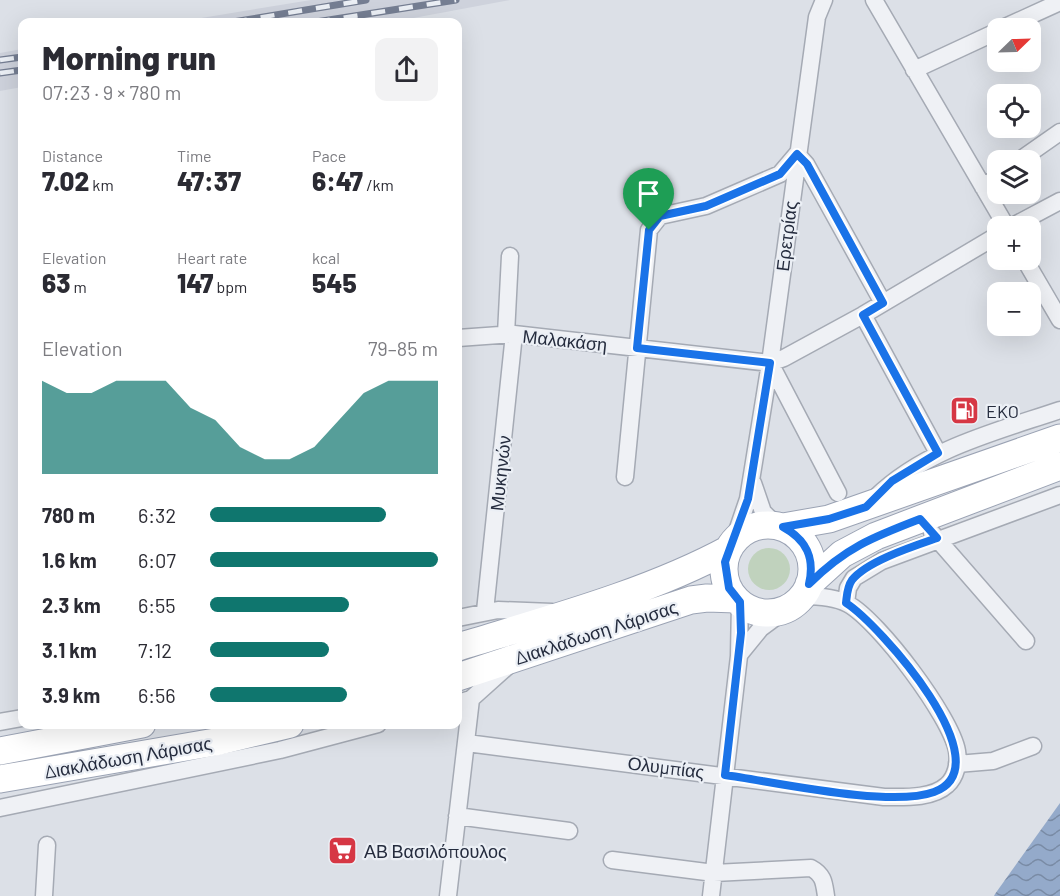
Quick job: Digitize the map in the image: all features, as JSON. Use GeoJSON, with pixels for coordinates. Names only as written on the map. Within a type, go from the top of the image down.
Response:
{"type":"FeatureCollection","features":[{"type":"Feature","properties":{"kind":"main road"},"geometry":{"type":"LineString","coordinates":[[1060,438],[829,519],[780,526],[753,527],[732,545],[725,562],[725,575],[729,588],[738,601],[763,613],[800,596],[849,550],[928,529],[1060,466]]}},
{"type":"Feature","properties":{"kind":"main road"},"geometry":{"type":"LineString","coordinates":[[780,526],[795,534],[808,551],[812,571],[800,596]]}},
{"type":"Feature","properties":{"kind":"main road","name":"Διακλάδωση Λάρισας"},"geometry":{"type":"LineString","coordinates":[[462,646],[569,613],[687,570],[732,545]]}},
{"type":"Feature","properties":{"kind":"main road","name":"Διακλάδωση Λάρισας"},"geometry":{"type":"LineString","coordinates":[[462,693],[517,659],[691,600],[722,597],[738,601]]}},
{"type":"Feature","properties":{"kind":"main road","name":"Διακλάδωση Λάρισας"},"geometry":{"type":"LineString","coordinates":[[0,751],[116,729]]}},
{"type":"Feature","properties":{"kind":"main road","name":"Διακλάδωση Λάρισας"},"geometry":{"type":"LineString","coordinates":[[0,779],[215,742],[269,729]]}},
{"type":"Feature","properties":{"kind":"street","name":"Ερετρίας"},"geometry":{"type":"LineString","coordinates":[[732,545],[748,499],[770,363],[817,17],[824,0]]}},
{"type":"Feature","properties":{"kind":"street"},"geometry":{"type":"LineString","coordinates":[[874,0],[1000,216]]}},
{"type":"Feature","properties":{"kind":"street"},"geometry":{"type":"LineString","coordinates":[[1025,18],[1060,2]]}},
{"type":"Feature","properties":{"kind":"street"},"geometry":{"type":"LineString","coordinates":[[914,70],[987,36]]}},
{"type":"Feature","properties":{"kind":"street"},"geometry":{"type":"LineString","coordinates":[[1034,150],[1060,132]]}},
{"type":"Feature","properties":{"kind":"street"},"geometry":{"type":"LineString","coordinates":[[626,477],[649,230],[660,216],[706,206],[780,174],[797,154],[807,164],[883,303]]}},
{"type":"Feature","properties":{"kind":"street"},"geometry":{"type":"LineString","coordinates":[[983,187],[987,184]]}},
{"type":"Feature","properties":{"kind":"street"},"geometry":{"type":"LineString","coordinates":[[1032,216],[1060,201]]}},
{"type":"Feature","properties":{"kind":"street"},"geometry":{"type":"LineString","coordinates":[[838,494],[770,363],[784,358],[863,315],[987,242]]}},
{"type":"Feature","properties":{"kind":"street","name":"Μυκηνών"},"geometry":{"type":"LineString","coordinates":[[485,611],[510,334],[510,256]]}},
{"type":"Feature","properties":{"kind":"street"},"geometry":{"type":"LineString","coordinates":[[1031,270],[1060,320]]}},
{"type":"Feature","properties":{"kind":"street"},"geometry":{"type":"LineString","coordinates":[[863,315],[938,453]]}},
{"type":"Feature","properties":{"kind":"street","name":"Μαλακάση"},"geometry":{"type":"LineString","coordinates":[[462,338],[510,334],[770,363]]}},
{"type":"Feature","properties":{"kind":"street"},"geometry":{"type":"LineString","coordinates":[[866,507],[892,481],[938,453],[1060,410]]}},
{"type":"Feature","properties":{"kind":"street","name":"Ερετρίας"},"geometry":{"type":"LineString","coordinates":[[752,474],[757,499],[764,512],[780,526]]}},
{"type":"Feature","properties":{"kind":"street"},"geometry":{"type":"LineString","coordinates":[[846,603],[848,588],[858,575],[897,554],[928,529],[966,531],[1060,495]]}},
{"type":"Feature","properties":{"kind":"street"},"geometry":{"type":"LineString","coordinates":[[928,529],[1026,641]]}},
{"type":"Feature","properties":{"kind":"street"},"geometry":{"type":"LineString","coordinates":[[739,656],[761,628],[800,596],[846,603],[878,631],[936,707],[954,741],[957,764],[993,761],[1033,746]]}},
{"type":"Feature","properties":{"kind":"street"},"geometry":{"type":"LineString","coordinates":[[711,896],[739,656],[738,601]]}},
{"type":"Feature","properties":{"kind":"street"},"geometry":{"type":"LineString","coordinates":[[462,617],[485,611],[512,610],[569,613]]}},
{"type":"Feature","properties":{"kind":"street"},"geometry":{"type":"LineString","coordinates":[[448,896],[467,743],[462,693]]}},
{"type":"Feature","properties":{"kind":"street"},"geometry":{"type":"LineString","coordinates":[[0,722],[18,719]]}},
{"type":"Feature","properties":{"kind":"street"},"geometry":{"type":"LineString","coordinates":[[0,808],[270,752],[359,729]]}},
{"type":"Feature","properties":{"kind":"street","name":"Ολυμπίας"},"geometry":{"type":"LineString","coordinates":[[467,743],[884,797],[925,794],[944,787],[954,775],[957,764]]}},
{"type":"Feature","properties":{"kind":"street"},"geometry":{"type":"LineString","coordinates":[[457,816],[568,831]]}},
{"type":"Feature","properties":{"kind":"street"},"geometry":{"type":"LineString","coordinates":[[44,896],[47,845]]}},
{"type":"Feature","properties":{"kind":"street"},"geometry":{"type":"LineString","coordinates":[[612,860],[714,873],[811,868],[819,872],[824,879],[825,896]]}},
{"type":"Feature","properties":{"kind":"shaded area"},"geometry":{"type":"Polygon","coordinates":[[[311,0],[510,0],[413,18],[201,18],[311,0]]]}},
{"type":"Feature","properties":{"kind":"shaded area"},"geometry":{"type":"Polygon","coordinates":[[[18,50],[18,88],[0,91],[0,53],[18,50]]]}},
{"type":"Feature","properties":{"kind":"green space"},"geometry":{"type":"Polygon","coordinates":[[[769,548],[784,554],[790,569],[784,584],[769,590],[754,584],[748,569],[754,554],[769,548]]]}},
{"type":"Feature","properties":{"kind":"water"},"geometry":{"type":"Polygon","coordinates":[[[1060,803],[1060,896],[994,896],[995,894],[1060,803]]]}},
{"type":"Feature","properties":{"kind":"railway"},"geometry":{"type":"LineString","coordinates":[[257,18],[366,0]]}},
{"type":"Feature","properties":{"kind":"railway"},"geometry":{"type":"LineString","coordinates":[[341,18],[456,0]]}},
{"type":"Feature","properties":{"kind":"railway"},"geometry":{"type":"LineString","coordinates":[[0,60],[18,58]]}},
{"type":"Feature","properties":{"kind":"railway"},"geometry":{"type":"LineString","coordinates":[[0,73],[18,71]]}},
{"type":"Feature","properties":{"kind":"place","name":"EKO"},"geometry":{"type":"Point","coordinates":[965,411]}},
{"type":"Feature","properties":{"kind":"place","name":"ΑΒ Βασιλόπουλος"},"geometry":{"type":"Point","coordinates":[343,851]}},
{"type":"Feature","properties":{"kind":"route"},"geometry":{"type":"LineString","coordinates":[[797,154],[807,164],[883,303],[863,315],[938,453],[892,481],[866,507],[811,524],[783,527],[805,544],[811,557],[812,571],[809,584],[842,554],[876,536],[920,519],[937,538],[867,568],[851,582],[846,603],[868,621],[892,648],[944,719],[954,741],[957,764],[954,775],[944,787],[925,794],[884,797],[725,775],[741,633],[740,602],[729,588],[725,575],[725,562],[748,499],[770,363],[637,348],[649,230],[660,216],[681,209],[706,206],[780,174],[797,154]]}}]}
